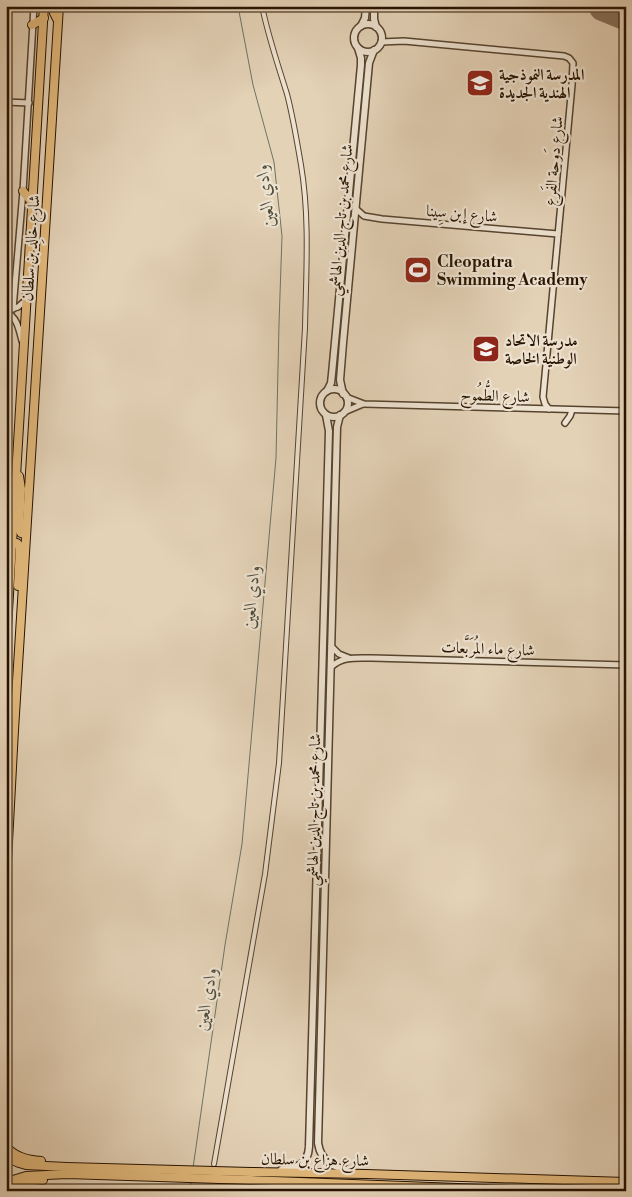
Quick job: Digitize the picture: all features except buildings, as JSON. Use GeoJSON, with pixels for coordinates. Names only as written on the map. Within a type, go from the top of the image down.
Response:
{"type":"FeatureCollection","features":[{"type":"Feature","properties":{"kind":"main road","name":"شارع خالِد بن سلطان"},"geometry":{"type":"LineString","coordinates":[[6,644],[44,6]]}},
{"type":"Feature","properties":{"kind":"main road"},"geometry":{"type":"LineString","coordinates":[[53,6],[58,20]]}},
{"type":"Feature","properties":{"kind":"main road","name":"شارع خالِد بن سلطان"},"geometry":{"type":"LineString","coordinates":[[6,880],[59,6]]}},
{"type":"Feature","properties":{"kind":"main road"},"geometry":{"type":"LineString","coordinates":[[32,24],[44,18]]}},
{"type":"Feature","properties":{"kind":"main road"},"geometry":{"type":"LineString","coordinates":[[23,190],[33,204]]}},
{"type":"Feature","properties":{"kind":"main road"},"geometry":{"type":"LineString","coordinates":[[16,466],[21,489],[19,529],[21,533],[26,534]]}},
{"type":"Feature","properties":{"kind":"main road"},"geometry":{"type":"LineString","coordinates":[[12,543],[17,543],[20,547],[18,596],[22,610]]}},
{"type":"Feature","properties":{"kind":"main road"},"geometry":{"type":"LineString","coordinates":[[6,1147],[14,1154],[28,1160],[60,1164],[67,1171],[58,1178],[24,1182],[7,1191]]}},
{"type":"Feature","properties":{"kind":"main road","name":"شارع هزاع بن سلطان"},"geometry":{"type":"LineString","coordinates":[[6,1157],[26,1165],[67,1171],[251,1176],[355,1184],[537,1191]]}},
{"type":"Feature","properties":{"kind":"main road"},"geometry":{"type":"LineString","coordinates":[[6,1165],[6,1172]]}},
{"type":"Feature","properties":{"kind":"main road","name":"شارع هزاع بن سلطان"},"geometry":{"type":"LineString","coordinates":[[6,1182],[26,1176],[67,1171]]}},
{"type":"Feature","properties":{"kind":"main road","name":"شارع هزاع بن سلطان"},"geometry":{"type":"LineString","coordinates":[[251,1176],[265,1172],[626,1182]]}},
{"type":"Feature","properties":{"kind":"street"},"geometry":{"type":"LineString","coordinates":[[24,349],[16,322],[8,310],[23,190],[34,6]]}},
{"type":"Feature","properties":{"kind":"street"},"geometry":{"type":"LineString","coordinates":[[214,1164],[265,874],[279,763],[305,328],[306,216],[302,167],[287,95],[275,59],[262,6]]}},
{"type":"Feature","properties":{"kind":"street"},"geometry":{"type":"LineString","coordinates":[[361,26],[370,24],[380,32],[381,42],[371,52],[364,52],[358,48],[354,36],[365,18],[366,6]]}},
{"type":"Feature","properties":{"kind":"street"},"geometry":{"type":"LineString","coordinates":[[374,6],[376,27]]}},
{"type":"Feature","properties":{"kind":"street","name":"شارع دَوحة الفَرع"},"geometry":{"type":"LineString","coordinates":[[381,42],[404,41],[564,56],[569,58],[574,66],[543,397]]}},
{"type":"Feature","properties":{"kind":"street","name":"شارع محمد بن تاج الدين الهاشمي"},"geometry":{"type":"LineString","coordinates":[[327,391],[332,378],[361,65],[358,48]]}},
{"type":"Feature","properties":{"kind":"street","name":"شارع محمد بن تاج الدين الهاشمي"},"geometry":{"type":"LineString","coordinates":[[345,395],[340,385],[340,376],[369,63],[374,50]]}},
{"type":"Feature","properties":{"kind":"street"},"geometry":{"type":"LineString","coordinates":[[6,102],[29,103]]}},
{"type":"Feature","properties":{"kind":"street"},"geometry":{"type":"LineString","coordinates":[[354,224],[364,216],[356,208]]}},
{"type":"Feature","properties":{"kind":"street","name":"شارع إبن سِينا"},"geometry":{"type":"LineString","coordinates":[[364,216],[558,234]]}},
{"type":"Feature","properties":{"kind":"street"},"geometry":{"type":"LineString","coordinates":[[8,310],[18,307],[27,298]]}},
{"type":"Feature","properties":{"kind":"street"},"geometry":{"type":"LineString","coordinates":[[338,390],[345,395],[347,405],[342,414],[334,417],[326,415],[322,410],[320,401],[323,395],[327,391],[338,390]]}},
{"type":"Feature","properties":{"kind":"street","name":"شارع الطُّمُوح"},"geometry":{"type":"LineString","coordinates":[[345,395],[364,404],[626,411]]}},
{"type":"Feature","properties":{"kind":"street"},"geometry":{"type":"LineString","coordinates":[[533,409],[543,397]]}},
{"type":"Feature","properties":{"kind":"street"},"geometry":{"type":"LineString","coordinates":[[543,397],[549,409]]}},
{"type":"Feature","properties":{"kind":"street","name":"شارع الطُّمُوح"},"geometry":{"type":"LineString","coordinates":[[342,414],[364,404]]}},
{"type":"Feature","properties":{"kind":"street"},"geometry":{"type":"LineString","coordinates":[[565,422],[572,410]]}},
{"type":"Feature","properties":{"kind":"street","name":"شارع محمد بن تاج الدين الهاشمي"},"geometry":{"type":"LineString","coordinates":[[342,414],[337,430],[318,1130],[319,1150],[327,1162],[342,1170],[366,1174]]}},
{"type":"Feature","properties":{"kind":"street","name":"شارع محمد بن تاج الدين الهاشمي"},"geometry":{"type":"LineString","coordinates":[[265,1172],[297,1166],[305,1161],[309,1152],[329,431],[326,415]]}},
{"type":"Feature","properties":{"kind":"street"},"geometry":{"type":"LineString","coordinates":[[331,646],[339,654],[349,658]]}},
{"type":"Feature","properties":{"kind":"street","name":"شارع ماء المُرَبَّعات"},"geometry":{"type":"LineString","coordinates":[[330,667],[337,662],[349,658],[626,665]]}},
{"type":"Feature","properties":{"kind":"street"},"geometry":{"type":"LineString","coordinates":[[313,1020],[315,1030],[314,1051],[317,1053],[321,1049]]}},
{"type":"Feature","properties":{"kind":"street"},"geometry":{"type":"LineString","coordinates":[[355,1184],[372,1189],[416,1191]]}},
{"type":"Feature","properties":{"kind":"waterway","name":"وادي العين"},"geometry":{"type":"LineString","coordinates":[[193,1168],[225,945],[242,844],[276,458],[282,236],[274,162],[253,85],[238,6]]}},
{"type":"Feature","properties":{"kind":"waterway","name":"وادي العين"},"geometry":{"type":"LineString","coordinates":[[190,1191],[191,1182]]}},
{"type":"Feature","properties":{"kind":"runway"},"geometry":{"type":"LineString","coordinates":[[604,6],[626,15]]}},
{"type":"Feature","properties":{"kind":"place","name":"المدرسة النموذجية الهندية الجديدة"},"geometry":{"type":"Point","coordinates":[480,83]}},
{"type":"Feature","properties":{"kind":"place","name":"Cleopatra Swimming Academy"},"geometry":{"type":"Point","coordinates":[418,270]}},
{"type":"Feature","properties":{"kind":"place","name":"مدرسة الاتحاد الوطنية الخاصة"},"geometry":{"type":"Point","coordinates":[486,349]}}]}
